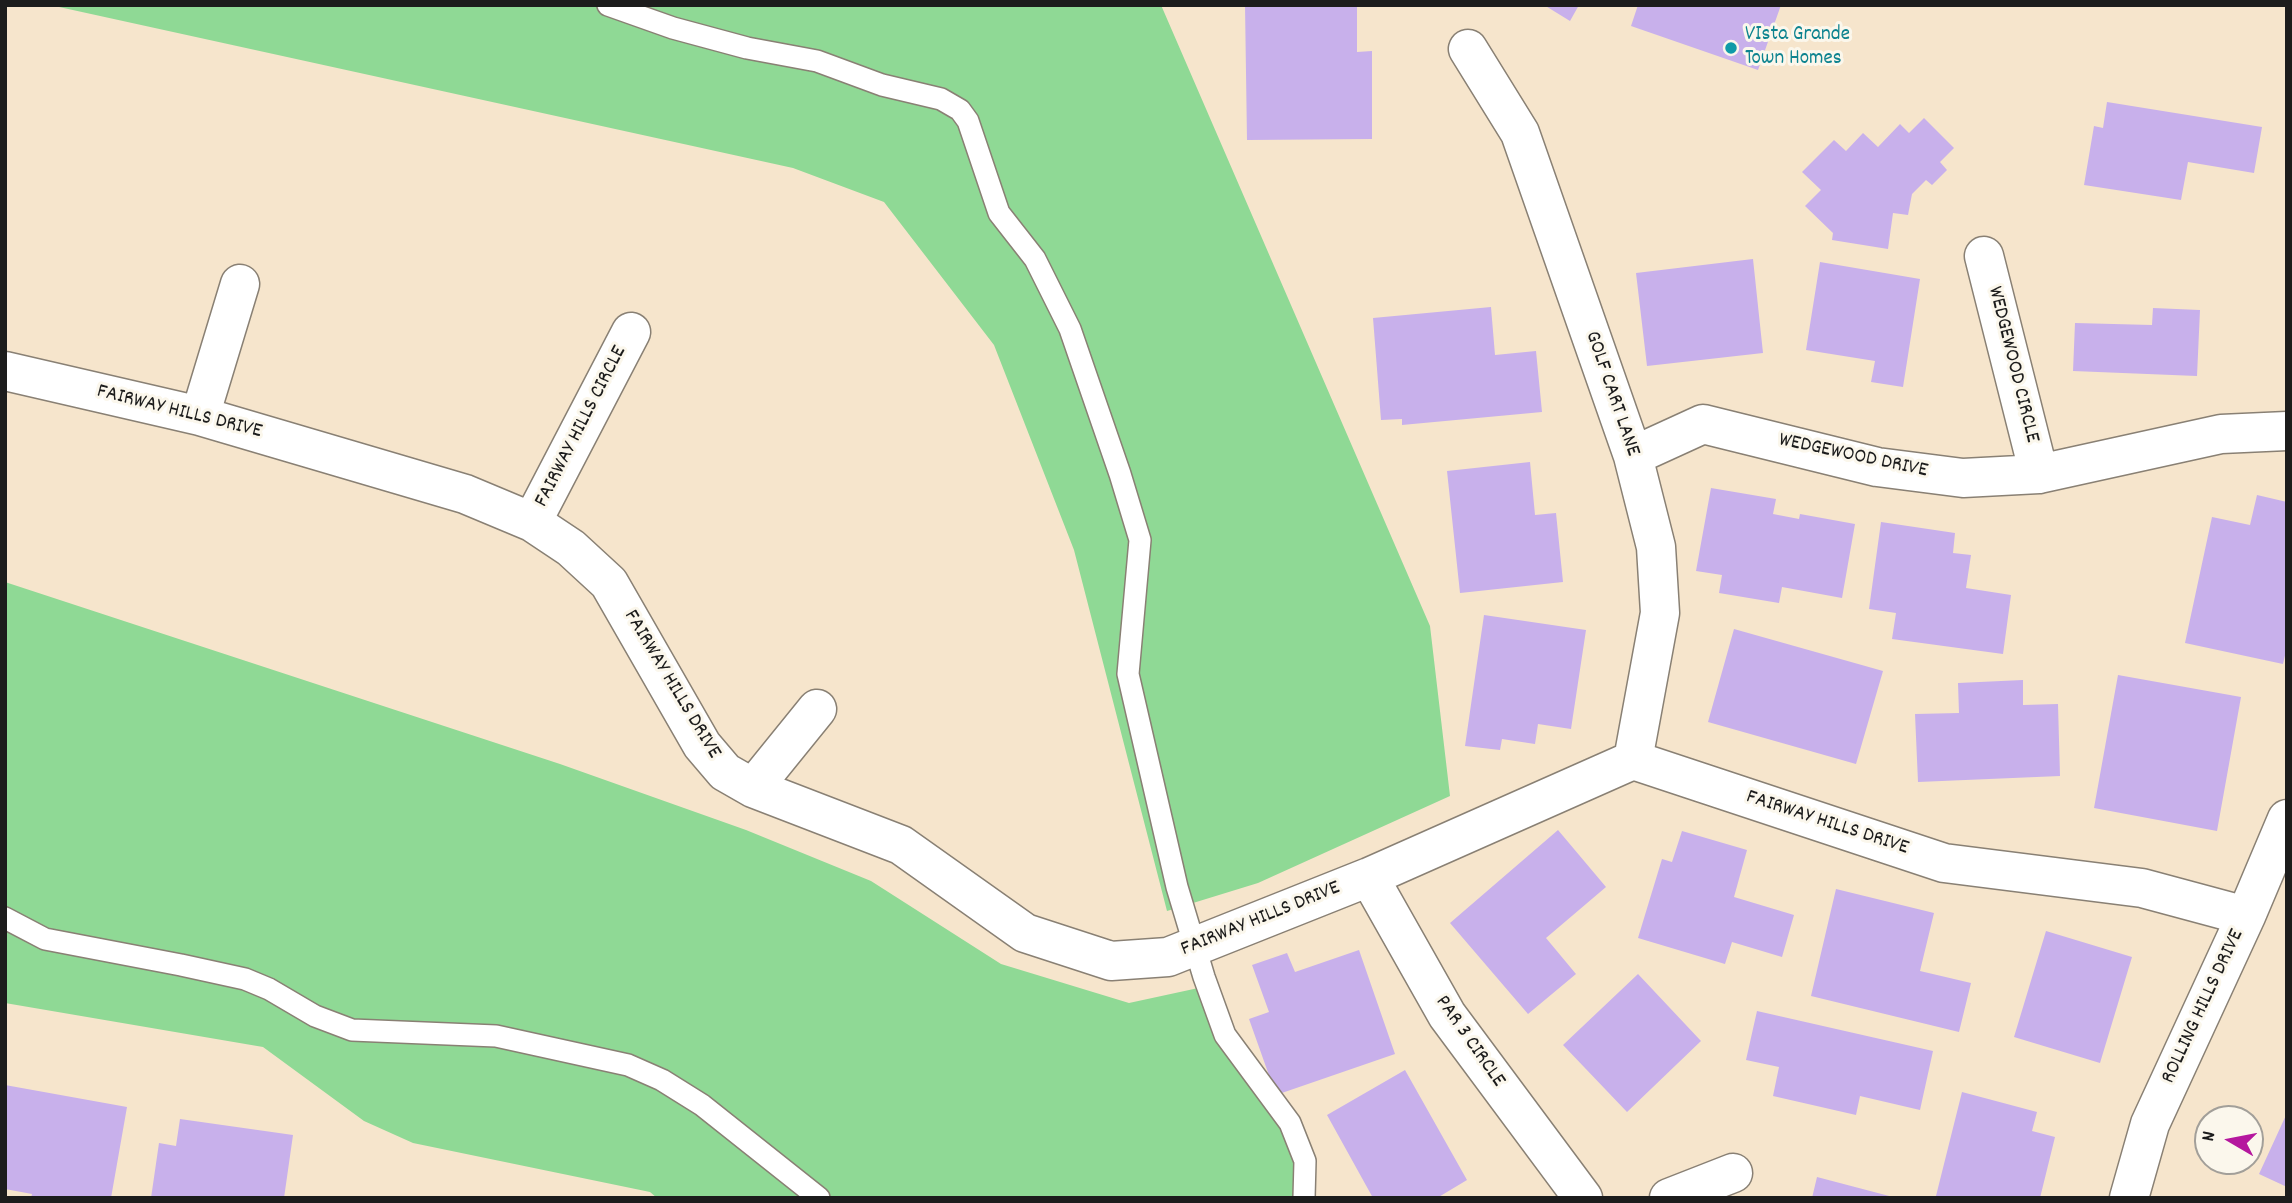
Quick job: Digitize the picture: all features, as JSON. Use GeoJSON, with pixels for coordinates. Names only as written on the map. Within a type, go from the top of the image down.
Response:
{"type":"FeatureCollection","features":[{"type":"Feature","properties":{"kind":"street","name":"GOLF CART LANE"},"geometry":{"type":"LineString","coordinates":[[1468,49],[1521,133],[1633,456],[1656,547],[1660,612],[1633,760]]}},
{"type":"Feature","properties":{"kind":"street","name":"WEDGEWOOD CIRCLE"},"geometry":{"type":"LineString","coordinates":[[1984,256],[2039,474]]}},
{"type":"Feature","properties":{"kind":"street"},"geometry":{"type":"LineString","coordinates":[[200,416],[240,284]]}},
{"type":"Feature","properties":{"kind":"street","name":"FAIRWAY HILLS CIRCLE"},"geometry":{"type":"LineString","coordinates":[[532,522],[631,331]]}},
{"type":"Feature","properties":{"kind":"street","name":"FAIRWAY HILLS DRIVE"},"geometry":{"type":"LineString","coordinates":[[5,371],[200,416],[465,494],[532,522],[571,548],[609,583],[702,745],[724,772],[753,788],[901,845],[1025,933],[1111,961],[1168,957],[1368,877],[1633,760],[1944,863],[2142,888],[2246,916]]}},
{"type":"Feature","properties":{"kind":"street","name":"WEDGEWOOD DRIVE"},"geometry":{"type":"LineString","coordinates":[[1633,456],[1703,424],[1877,467],[1963,478],[2039,474],[2221,434],[2287,431]]}},
{"type":"Feature","properties":{"kind":"street"},"geometry":{"type":"LineString","coordinates":[[753,788],[817,709]]}},
{"type":"Feature","properties":{"kind":"street","name":"ROLLING HILLS DRIVE"},"geometry":{"type":"LineString","coordinates":[[2129,1198],[2150,1124],[2246,916],[2287,819]]}},
{"type":"Feature","properties":{"kind":"street","name":"PAR 3 CIRCLE"},"geometry":{"type":"LineString","coordinates":[[1368,877],[1447,1015],[1583,1198]]}},
{"type":"Feature","properties":{"kind":"street"},"geometry":{"type":"LineString","coordinates":[[1669,1198],[1732,1172]]}},
{"type":"Feature","properties":{"kind":"lane"},"geometry":{"type":"LineString","coordinates":[[608,5],[673,28],[747,48],[817,61],[882,85],[941,99],[960,110],[968,121],[999,213],[1035,259],[1070,329],[1120,474],[1140,540],[1128,674],[1177,887],[1225,1035],[1290,1123],[1305,1161],[1304,1198]]}},
{"type":"Feature","properties":{"kind":"lane"},"geometry":{"type":"LineString","coordinates":[[5,918],[45,939],[245,979],[270,989],[315,1016],[352,1030],[496,1036],[628,1065],[662,1080],[702,1105],[819,1198]]}},
{"type":"Feature","properties":{"kind":"green space"},"geometry":{"type":"Polygon","coordinates":[[[50,5],[1161,5],[1430,626],[1450,796],[1258,883],[1167,911],[1074,550],[994,345],[884,202],[793,168],[50,5]]]}},
{"type":"Feature","properties":{"kind":"green space"},"geometry":{"type":"Polygon","coordinates":[[[5,582],[560,764],[746,830],[871,881],[1001,964],[1129,1003],[1203,987],[1282,1122],[1312,1198],[657,1198],[650,1192],[413,1143],[364,1121],[263,1047],[5,1003],[5,582]]]}},
{"type":"Feature","properties":{"kind":"building"},"geometry":{"type":"Polygon","coordinates":[[[1245,5],[1357,5],[1357,52],[1372,51],[1372,139],[1247,140],[1245,5]]]}},
{"type":"Feature","properties":{"kind":"building"},"geometry":{"type":"Polygon","coordinates":[[[1544,5],[1579,5],[1570,21],[1544,5]]]}},
{"type":"Feature","properties":{"kind":"building","name":"VIsta Grande Town Homes"},"geometry":{"type":"Polygon","coordinates":[[[1638,5],[1781,5],[1758,70],[1631,26],[1638,5]]]}},
{"type":"Feature","properties":{"kind":"building"},"geometry":{"type":"Polygon","coordinates":[[[2107,102],[2262,127],[2254,173],[2188,162],[2181,200],[2084,185],[2094,126],[2103,128],[2107,102]]]}},
{"type":"Feature","properties":{"kind":"building"},"geometry":{"type":"Polygon","coordinates":[[[1924,118],[1954,148],[1940,162],[1947,170],[1932,185],[1926,180],[1912,194],[1908,215],[1893,213],[1888,249],[1832,240],[1833,233],[1805,206],[1821,190],[1802,172],[1834,140],[1846,151],[1863,133],[1878,147],[1900,124],[1909,133],[1924,118]]]}},
{"type":"Feature","properties":{"kind":"building"},"geometry":{"type":"Polygon","coordinates":[[[1753,259],[1763,353],[1647,366],[1636,273],[1753,259]]]}},
{"type":"Feature","properties":{"kind":"building"},"geometry":{"type":"Polygon","coordinates":[[[1820,262],[1920,279],[1903,387],[1871,382],[1875,361],[1806,350],[1820,262]]]}},
{"type":"Feature","properties":{"kind":"building"},"geometry":{"type":"Polygon","coordinates":[[[1491,307],[1495,355],[1536,351],[1542,412],[1402,425],[1402,419],[1381,420],[1373,318],[1491,307]]]}},
{"type":"Feature","properties":{"kind":"building"},"geometry":{"type":"Polygon","coordinates":[[[2153,308],[2200,310],[2197,376],[2073,371],[2075,323],[2152,325],[2153,308]]]}},
{"type":"Feature","properties":{"kind":"building"},"geometry":{"type":"Polygon","coordinates":[[[1530,462],[1535,515],[1556,513],[1563,582],[1460,593],[1447,471],[1530,462]]]}},
{"type":"Feature","properties":{"kind":"building"},"geometry":{"type":"Polygon","coordinates":[[[1711,488],[1776,499],[1773,514],[1799,519],[1800,514],[1855,524],[1842,598],[1782,587],[1779,603],[1719,593],[1722,575],[1696,571],[1711,488]]]}},
{"type":"Feature","properties":{"kind":"building"},"geometry":{"type":"Polygon","coordinates":[[[2257,495],[2287,502],[2287,647],[2283,664],[2185,643],[2212,517],[2250,525],[2257,495]]]}},
{"type":"Feature","properties":{"kind":"building"},"geometry":{"type":"Polygon","coordinates":[[[1881,522],[1955,533],[1953,553],[1971,555],[1966,588],[2011,595],[2003,654],[1892,639],[1896,613],[1869,609],[1881,522]]]}},
{"type":"Feature","properties":{"kind":"building"},"geometry":{"type":"Polygon","coordinates":[[[1484,615],[1586,630],[1571,729],[1538,724],[1535,744],[1502,739],[1500,750],[1465,746],[1484,615]]]}},
{"type":"Feature","properties":{"kind":"building"},"geometry":{"type":"Polygon","coordinates":[[[1734,629],[1883,671],[1856,764],[1708,722],[1734,629]]]}},
{"type":"Feature","properties":{"kind":"building"},"geometry":{"type":"Polygon","coordinates":[[[2118,675],[2241,697],[2217,831],[2094,808],[2118,675]]]}},
{"type":"Feature","properties":{"kind":"building"},"geometry":{"type":"Polygon","coordinates":[[[2023,680],[2023,705],[2058,704],[2060,776],[1918,782],[1915,714],[1959,713],[1958,683],[2023,680]]]}},
{"type":"Feature","properties":{"kind":"building"},"geometry":{"type":"Polygon","coordinates":[[[1558,830],[1606,887],[1546,938],[1576,974],[1528,1014],[1450,923],[1558,830]]]}},
{"type":"Feature","properties":{"kind":"building"},"geometry":{"type":"Polygon","coordinates":[[[1682,831],[1747,850],[1734,897],[1794,915],[1782,957],[1732,942],[1725,964],[1638,938],[1662,859],[1672,862],[1682,831]]]}},
{"type":"Feature","properties":{"kind":"building"},"geometry":{"type":"Polygon","coordinates":[[[1836,889],[1934,913],[1920,971],[1971,983],[1959,1032],[1811,996],[1836,889]]]}},
{"type":"Feature","properties":{"kind":"building"},"geometry":{"type":"Polygon","coordinates":[[[2046,931],[2132,957],[2100,1063],[2014,1037],[2046,931]]]}},
{"type":"Feature","properties":{"kind":"building"},"geometry":{"type":"Polygon","coordinates":[[[1359,950],[1395,1054],[1276,1095],[1249,1019],[1269,1012],[1252,965],[1287,953],[1295,972],[1359,950]]]}},
{"type":"Feature","properties":{"kind":"building"},"geometry":{"type":"Polygon","coordinates":[[[1638,974],[1701,1041],[1627,1112],[1563,1045],[1638,974]]]}},
{"type":"Feature","properties":{"kind":"building"},"geometry":{"type":"Polygon","coordinates":[[[1757,1011],[1933,1051],[1920,1110],[1860,1096],[1856,1115],[1773,1096],[1779,1067],[1746,1060],[1757,1011]]]}},
{"type":"Feature","properties":{"kind":"building"},"geometry":{"type":"Polygon","coordinates":[[[1405,1070],[1467,1180],[1437,1198],[1373,1198],[1327,1115],[1405,1070]]]}},
{"type":"Feature","properties":{"kind":"building"},"geometry":{"type":"Polygon","coordinates":[[[5,1085],[127,1107],[111,1198],[31,1198],[32,1194],[5,1189],[5,1085]]]}},
{"type":"Feature","properties":{"kind":"building"},"geometry":{"type":"Polygon","coordinates":[[[1962,1092],[2037,1112],[2032,1131],[2055,1137],[2040,1198],[1936,1196],[1962,1092]]]}},
{"type":"Feature","properties":{"kind":"building"},"geometry":{"type":"Polygon","coordinates":[[[2287,1113],[2287,1187],[2261,1175],[2264,1175],[2264,1163],[2287,1113]]]}},
{"type":"Feature","properties":{"kind":"building"},"geometry":{"type":"Polygon","coordinates":[[[180,1119],[293,1135],[284,1198],[151,1198],[159,1143],[176,1146],[180,1119]]]}},
{"type":"Feature","properties":{"kind":"building"},"geometry":{"type":"Polygon","coordinates":[[[1817,1177],[1893,1197],[1893,1198],[1812,1198],[1817,1177]]]}},
{"type":"Feature","properties":{"kind":"place","name":"VIsta Grande Town Homes"},"geometry":{"type":"Point","coordinates":[1731,48]}}]}
